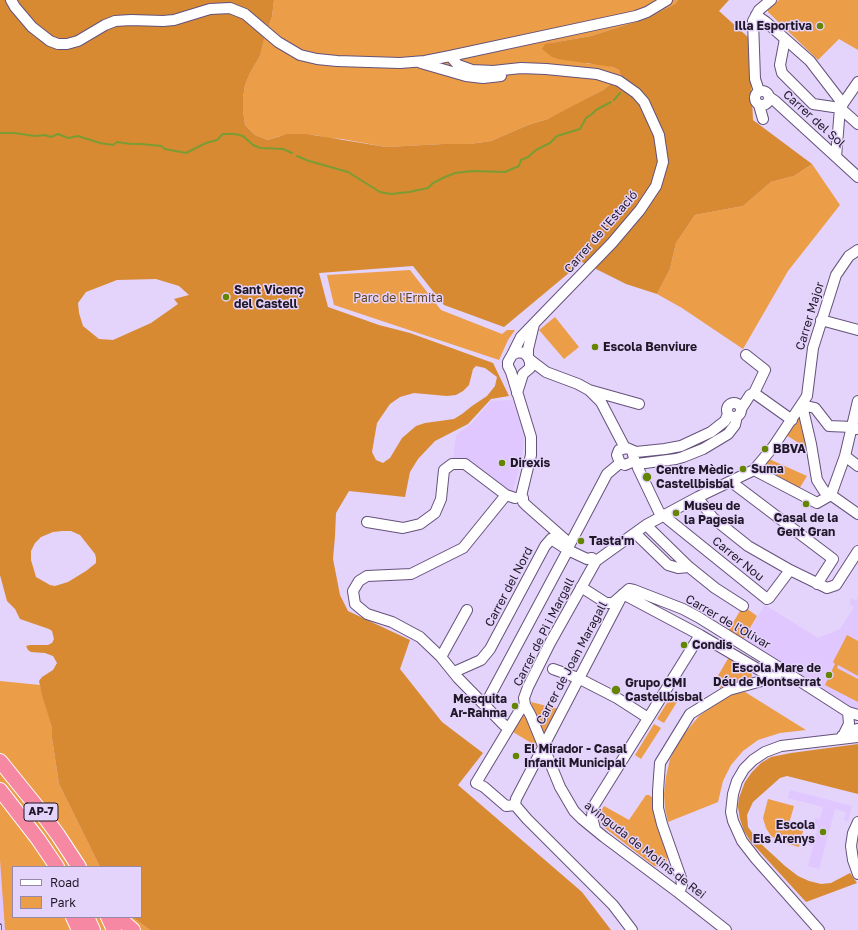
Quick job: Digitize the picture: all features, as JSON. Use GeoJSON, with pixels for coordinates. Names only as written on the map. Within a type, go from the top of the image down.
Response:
{"type":"FeatureCollection","features":[{"type":"Feature","properties":{"kind":"highway","name":"AP-7"},"geometry":{"type":"LineString","coordinates":[[0,761],[42,813],[78,866]]}},
{"type":"Feature","properties":{"kind":"highway","name":"AP-7"},"geometry":{"type":"LineString","coordinates":[[0,790],[38,839],[56,866]]}},
{"type":"Feature","properties":{"kind":"highway"},"geometry":{"type":"LineString","coordinates":[[38,839],[51,866]]}},
{"type":"Feature","properties":{"kind":"highway"},"geometry":{"type":"LineString","coordinates":[[73,918],[79,930]]}},
{"type":"Feature","properties":{"kind":"highway"},"geometry":{"type":"LineString","coordinates":[[87,918],[93,930]]}},
{"type":"Feature","properties":{"kind":"highway"},"geometry":{"type":"LineString","coordinates":[[108,918],[114,930]]}},
{"type":"Feature","properties":{"kind":"highway"},"geometry":{"type":"LineString","coordinates":[[119,918],[133,930]]}},
{"type":"Feature","properties":{"kind":"street"},"geometry":{"type":"LineString","coordinates":[[11,0],[32,26],[46,38],[58,44],[68,44],[78,41],[105,24],[115,21],[163,21],[210,9],[230,8],[245,14],[281,44],[304,56],[337,61],[400,64],[471,52],[636,16],[647,12],[667,0]]}},
{"type":"Feature","properties":{"kind":"street"},"geometry":{"type":"LineString","coordinates":[[759,91],[755,79],[752,21],[759,10],[771,0]]}},
{"type":"Feature","properties":{"kind":"street"},"geometry":{"type":"LineString","coordinates":[[756,15],[810,61],[842,106],[858,124]]}},
{"type":"Feature","properties":{"kind":"street"},"geometry":{"type":"LineString","coordinates":[[786,40],[780,65],[782,73],[813,104],[842,106]]}},
{"type":"Feature","properties":{"kind":"street"},"geometry":{"type":"LineString","coordinates":[[471,52],[466,63],[472,70]]}},
{"type":"Feature","properties":{"kind":"street"},"geometry":{"type":"LineString","coordinates":[[450,56],[449,65],[452,72]]}},
{"type":"Feature","properties":{"kind":"street","name":"Carrer de l'Estació"},"geometry":{"type":"LineString","coordinates":[[450,56],[458,65],[472,70],[493,71],[521,68],[532,70]]}},
{"type":"Feature","properties":{"kind":"street","name":"Carrer de l'Estació"},"geometry":{"type":"LineString","coordinates":[[416,62],[466,76],[483,78],[546,69],[597,74],[619,81],[636,93],[644,102],[659,135],[663,162],[656,186],[640,210],[612,242],[521,336],[508,362],[531,438],[531,455],[516,498]]}},
{"type":"Feature","properties":{"kind":"street"},"geometry":{"type":"LineString","coordinates":[[836,157],[842,106],[851,91],[857,85]]}},
{"type":"Feature","properties":{"kind":"street"},"geometry":{"type":"LineString","coordinates":[[759,91],[766,92],[770,97],[765,105],[759,105]]}},
{"type":"Feature","properties":{"kind":"street"},"geometry":{"type":"LineString","coordinates":[[759,91],[755,101],[759,105],[764,119]]}},
{"type":"Feature","properties":{"kind":"street","name":"Carrer del Sol"},"geometry":{"type":"LineString","coordinates":[[770,97],[858,177]]}},
{"type":"Feature","properties":{"kind":"street","name":"Carrer Major"},"geometry":{"type":"LineString","coordinates":[[754,470],[766,457],[808,396],[812,348],[836,275],[849,256],[858,250]]}},
{"type":"Feature","properties":{"kind":"street"},"geometry":{"type":"LineString","coordinates":[[822,320],[858,330]]}},
{"type":"Feature","properties":{"kind":"street"},"geometry":{"type":"LineString","coordinates":[[517,393],[525,373],[530,368],[528,349],[534,324]]}},
{"type":"Feature","properties":{"kind":"street"},"geometry":{"type":"LineString","coordinates":[[512,355],[518,352],[524,353],[546,372],[578,384],[589,390],[639,404]]}},
{"type":"Feature","properties":{"kind":"street"},"geometry":{"type":"LineString","coordinates":[[735,413],[735,425],[728,434],[703,449],[683,458],[676,459],[632,456],[619,450],[617,458],[620,463],[628,465],[632,456],[636,452],[681,446],[711,432],[725,421],[735,413],[750,395],[754,393],[765,370],[746,355]]}},
{"type":"Feature","properties":{"kind":"street"},"geometry":{"type":"LineString","coordinates":[[511,372],[517,375],[546,372]]}},
{"type":"Feature","properties":{"kind":"street"},"geometry":{"type":"LineString","coordinates":[[589,390],[601,402],[632,456],[659,512],[667,515],[701,502],[754,473],[754,470]]}},
{"type":"Feature","properties":{"kind":"street"},"geometry":{"type":"LineString","coordinates":[[754,393],[792,420]]}},
{"type":"Feature","properties":{"kind":"street"},"geometry":{"type":"LineString","coordinates":[[754,470],[817,503],[831,495],[855,428],[858,400]]}},
{"type":"Feature","properties":{"kind":"street"},"geometry":{"type":"LineString","coordinates":[[855,428],[829,426],[815,408],[802,405],[817,480],[824,491],[858,514]]}},
{"type":"Feature","properties":{"kind":"street"},"geometry":{"type":"LineString","coordinates":[[845,456],[858,466]]}},
{"type":"Feature","properties":{"kind":"street"},"geometry":{"type":"LineString","coordinates":[[485,705],[607,474],[620,463]]}},
{"type":"Feature","properties":{"kind":"street"},"geometry":{"type":"LineString","coordinates":[[367,522],[403,528],[420,524],[434,513],[441,499],[444,470],[452,464],[465,464],[516,498],[569,547],[594,559],[646,525],[754,470]]}},
{"type":"Feature","properties":{"kind":"street"},"geometry":{"type":"LineString","coordinates":[[734,484],[832,559],[817,584]]}},
{"type":"Feature","properties":{"kind":"street"},"geometry":{"type":"LineString","coordinates":[[509,727],[504,724],[458,678],[441,657],[420,637],[392,622],[367,614],[355,604],[353,591],[359,581],[367,576],[411,574],[463,548],[516,498]]}},
{"type":"Feature","properties":{"kind":"street"},"geometry":{"type":"LineString","coordinates":[[701,502],[713,518],[748,546],[790,570],[827,588],[836,585],[858,551]]}},
{"type":"Feature","properties":{"kind":"street","name":"Carrer Nou"},"geometry":{"type":"LineString","coordinates":[[667,515],[767,599],[790,570]]}},
{"type":"Feature","properties":{"kind":"street"},"geometry":{"type":"LineString","coordinates":[[646,525],[689,567],[715,588],[743,606]]}},
{"type":"Feature","properties":{"kind":"street"},"geometry":{"type":"LineString","coordinates":[[635,533],[668,565],[678,568],[689,567]]}},
{"type":"Feature","properties":{"kind":"street","name":"Carrer del Nord"},"geometry":{"type":"LineString","coordinates":[[454,672],[481,660],[490,649],[545,546],[551,539],[569,547]]}},
{"type":"Feature","properties":{"kind":"street","name":"Carrer de Pi i Margall"},"geometry":{"type":"LineString","coordinates":[[531,716],[525,705],[524,698],[528,687],[581,587],[594,559]]}},
{"type":"Feature","properties":{"kind":"street","name":"Carrer de l'Olivar"},"geometry":{"type":"LineString","coordinates":[[581,587],[606,603],[613,603],[629,589],[687,611],[776,665],[780,668],[779,676]]}},
{"type":"Feature","properties":{"kind":"street","name":"Carrer de l'Olivar"},"geometry":{"type":"LineString","coordinates":[[623,594],[779,676],[792,676],[848,712],[858,727]]}},
{"type":"Feature","properties":{"kind":"street","name":"Carrer de Joan Maragall"},"geometry":{"type":"LineString","coordinates":[[515,805],[516,799],[623,594]]}},
{"type":"Feature","properties":{"kind":"street"},"geometry":{"type":"LineString","coordinates":[[441,657],[467,610]]}},
{"type":"Feature","properties":{"kind":"street"},"geometry":{"type":"LineString","coordinates":[[595,829],[592,816],[593,807],[700,635]]}},
{"type":"Feature","properties":{"kind":"street"},"geometry":{"type":"LineString","coordinates":[[553,669],[578,678],[617,698],[648,718]]}},
{"type":"Feature","properties":{"kind":"street"},"geometry":{"type":"LineString","coordinates":[[679,892],[682,885],[681,878],[658,808],[660,763],[690,714],[729,690],[779,676]]}},
{"type":"Feature","properties":{"kind":"street"},"geometry":{"type":"LineString","coordinates":[[525,705],[509,727],[476,783],[484,787],[506,806],[515,805],[613,905],[632,930]]}},
{"type":"Feature","properties":{"kind":"street"},"geometry":{"type":"LineString","coordinates":[[843,736],[849,724],[848,712]]}},
{"type":"Feature","properties":{"kind":"street","name":"avinguda de Molins de Rei"},"geometry":{"type":"LineString","coordinates":[[531,716],[560,787],[574,811],[595,829],[679,892],[726,930]]}},
{"type":"Feature","properties":{"kind":"street"},"geometry":{"type":"LineString","coordinates":[[820,930],[756,859],[742,841],[733,820],[731,804],[734,788],[740,774],[748,764],[759,755],[781,746],[829,740],[843,736],[858,727]]}},
{"type":"Feature","properties":{"kind":"street"},"geometry":{"type":"LineString","coordinates":[[829,740],[858,727]]}},
{"type":"Feature","properties":{"kind":"street"},"geometry":{"type":"LineString","coordinates":[[574,811],[593,807]]}},
{"type":"Feature","properties":{"kind":"street"},"geometry":{"type":"LineString","coordinates":[[858,822],[853,833],[851,846],[853,860],[858,874]]}},
{"type":"Feature","properties":{"kind":"shaded area"},"geometry":{"type":"Polygon","coordinates":[[[0,0],[274,0],[272,17],[260,56],[245,85],[243,111],[245,125],[255,135],[268,140],[287,134],[307,134],[386,147],[470,144],[491,141],[528,125],[548,119],[603,90],[621,76],[619,70],[613,67],[552,57],[542,49],[545,44],[591,36],[647,18],[675,4],[678,0],[729,0],[719,11],[749,38],[753,120],[812,164],[794,176],[771,182],[743,206],[695,215],[676,243],[670,269],[657,294],[626,284],[582,262],[504,327],[444,305],[413,266],[319,273],[328,307],[379,325],[410,333],[493,363],[509,396],[491,399],[468,424],[435,441],[418,459],[410,472],[405,497],[349,491],[336,513],[333,559],[340,595],[348,611],[410,640],[400,669],[442,722],[483,753],[458,785],[582,892],[611,930],[150,930],[133,918],[142,918],[142,866],[100,866],[59,784],[52,738],[52,728],[39,681],[42,677],[53,670],[57,663],[53,656],[45,653],[31,652],[26,646],[48,645],[52,643],[54,639],[52,631],[20,619],[15,609],[7,601],[0,575],[0,0]],[[156,279],[117,280],[86,292],[78,303],[83,326],[99,339],[113,340],[151,323],[178,304],[174,299],[189,295],[179,286],[156,279]],[[476,366],[473,369],[469,385],[456,395],[447,396],[414,393],[400,397],[390,404],[377,423],[372,452],[376,460],[383,463],[390,458],[402,438],[416,426],[425,423],[454,419],[487,396],[495,386],[497,377],[485,368],[476,366]],[[71,531],[53,532],[41,537],[35,543],[31,551],[31,560],[36,577],[50,585],[55,586],[68,582],[96,563],[95,554],[80,535],[71,531]]]}},
{"type":"Feature","properties":{"kind":"shaded area","name":"Direxis"},"geometry":{"type":"Polygon","coordinates":[[[512,400],[525,434],[522,457],[513,491],[511,491],[468,459],[453,459],[456,435],[471,424],[491,401],[512,400]]]}},
{"type":"Feature","properties":{"kind":"shaded area","name":"Escola Mare de Déu de Montserrat"},"geometry":{"type":"Polygon","coordinates":[[[858,597],[858,711],[743,640],[765,605],[818,638],[840,629],[854,607],[849,604],[852,598],[856,601],[858,597]]]}},
{"type":"Feature","properties":{"kind":"shaded area"},"geometry":{"type":"Polygon","coordinates":[[[858,744],[858,794],[787,776],[780,778],[753,802],[747,815],[748,827],[759,842],[798,876],[821,884],[831,883],[850,873],[857,883],[806,902],[751,842],[744,831],[740,819],[738,807],[739,798],[745,782],[752,772],[761,763],[771,757],[858,744]]]}},
{"type":"Feature","properties":{"kind":"shaded area","name":"Escola Els Arenys"},"geometry":{"type":"Polygon","coordinates":[[[790,790],[852,806],[848,821],[844,820],[846,812],[835,809],[819,869],[808,866],[813,846],[808,845],[810,838],[815,839],[818,826],[814,824],[815,818],[820,819],[823,807],[788,798],[790,790]]]}},
{"type":"Feature","properties":{"kind":"shaded area"},"geometry":{"type":"Polygon","coordinates":[[[0,860],[1,865],[5,930],[0,930],[0,860]]]}},
{"type":"Feature","properties":{"kind":"green space"},"geometry":{"type":"Polygon","coordinates":[[[274,0],[678,0],[675,4],[647,18],[591,36],[551,43],[588,64],[601,64],[613,67],[619,70],[621,76],[603,90],[561,113],[491,141],[470,144],[386,147],[342,139],[300,134],[280,136],[268,140],[255,135],[245,125],[243,98],[245,85],[260,56],[272,17],[274,0]]]}},
{"type":"Feature","properties":{"kind":"green space","name":"Illa Esportiva"},"geometry":{"type":"Polygon","coordinates":[[[779,0],[858,0],[858,50],[839,39],[818,60],[768,12],[768,9],[779,0]]]}},
{"type":"Feature","properties":{"kind":"green space"},"geometry":{"type":"Polygon","coordinates":[[[812,164],[840,205],[788,271],[743,349],[682,308],[657,294],[670,269],[676,243],[695,215],[743,206],[771,182],[794,176],[812,164]]]}},
{"type":"Feature","properties":{"kind":"green space","name":"Parc de l'Ermita"},"geometry":{"type":"Polygon","coordinates":[[[410,270],[441,310],[502,334],[507,330],[515,330],[508,340],[499,360],[334,305],[327,275],[410,270]]]}},
{"type":"Feature","properties":{"kind":"green space"},"geometry":{"type":"Polygon","coordinates":[[[555,317],[579,347],[564,359],[539,330],[555,317]]]}},
{"type":"Feature","properties":{"kind":"green space"},"geometry":{"type":"Polygon","coordinates":[[[799,416],[809,451],[786,435],[799,416]]]}},
{"type":"Feature","properties":{"kind":"green space"},"geometry":{"type":"Polygon","coordinates":[[[769,459],[807,476],[796,494],[758,475],[769,459]]]}},
{"type":"Feature","properties":{"kind":"green space"},"geometry":{"type":"Polygon","coordinates":[[[743,606],[757,616],[743,640],[728,631],[743,606]]]}},
{"type":"Feature","properties":{"kind":"green space"},"geometry":{"type":"Polygon","coordinates":[[[847,635],[858,641],[858,676],[838,665],[837,668],[858,679],[858,702],[825,685],[835,664],[833,662],[847,635]]]}},
{"type":"Feature","properties":{"kind":"green space"},"geometry":{"type":"Polygon","coordinates":[[[729,657],[751,671],[752,676],[750,679],[721,688],[716,685],[716,679],[729,657]]]}},
{"type":"Feature","properties":{"kind":"green space"},"geometry":{"type":"Polygon","coordinates":[[[0,681],[40,685],[52,728],[52,738],[59,784],[100,866],[12,866],[12,918],[133,918],[150,930],[5,930],[0,860],[0,681]]]}},
{"type":"Feature","properties":{"kind":"green space"},"geometry":{"type":"Polygon","coordinates":[[[745,692],[806,730],[780,733],[758,740],[743,751],[731,765],[723,781],[718,802],[668,822],[664,794],[666,777],[670,759],[680,739],[699,716],[720,701],[734,694],[745,692]]]}},
{"type":"Feature","properties":{"kind":"green space"},"geometry":{"type":"Polygon","coordinates":[[[670,698],[677,702],[664,723],[657,719],[670,698]]]}},
{"type":"Feature","properties":{"kind":"green space"},"geometry":{"type":"Polygon","coordinates":[[[531,702],[559,709],[544,734],[534,713],[531,702]]]}},
{"type":"Feature","properties":{"kind":"green space"},"geometry":{"type":"Polygon","coordinates":[[[525,713],[538,747],[513,732],[525,713]]]}},
{"type":"Feature","properties":{"kind":"green space"},"geometry":{"type":"Polygon","coordinates":[[[654,724],[661,728],[641,759],[635,755],[654,724]]]}},
{"type":"Feature","properties":{"kind":"green space"},"geometry":{"type":"Polygon","coordinates":[[[646,795],[653,798],[655,816],[668,856],[666,864],[660,867],[654,866],[605,828],[600,822],[601,811],[604,806],[629,820],[646,795]]]}},
{"type":"Feature","properties":{"kind":"green space"},"geometry":{"type":"Polygon","coordinates":[[[768,799],[794,806],[788,827],[803,831],[799,847],[779,841],[771,836],[766,828],[763,818],[768,799]]]}},
{"type":"Feature","properties":{"kind":"waterway"},"geometry":{"type":"LineString","coordinates":[[614,100],[620,93]]}},
{"type":"Feature","properties":{"kind":"waterway"},"geometry":{"type":"LineString","coordinates":[[297,156],[348,172],[380,192],[391,194],[409,192],[428,188],[433,183],[455,173],[472,171],[505,172],[519,166],[521,160],[550,143],[557,136],[580,129],[586,118],[596,110],[611,102]]}},
{"type":"Feature","properties":{"kind":"waterway"},"geometry":{"type":"LineString","coordinates":[[0,133],[35,136],[45,135],[51,137],[58,134],[68,138],[78,136],[100,143],[113,145],[117,142],[161,146],[165,149],[186,153],[206,143],[217,140],[223,134],[235,134],[243,136],[253,145],[260,148],[283,149],[292,153]]}},
{"type":"Feature","properties":{"kind":"railway"},"geometry":{"type":"LineString","coordinates":[[0,925],[0,930]]}},
{"type":"Feature","properties":{"kind":"place","name":"Illa Esportiva"},"geometry":{"type":"Point","coordinates":[820,26]}},
{"type":"Feature","properties":{"kind":"place","name":"Sant Vicenç del Castell"},"geometry":{"type":"Point","coordinates":[226,297]}},
{"type":"Feature","properties":{"kind":"place","name":"Escola Benviure"},"geometry":{"type":"Point","coordinates":[595,347]}},
{"type":"Feature","properties":{"kind":"place","name":"BBVA"},"geometry":{"type":"Point","coordinates":[765,449]}},
{"type":"Feature","properties":{"kind":"place","name":"Direxis"},"geometry":{"type":"Point","coordinates":[502,463]}},
{"type":"Feature","properties":{"kind":"place","name":"Suma"},"geometry":{"type":"Point","coordinates":[743,469]}},
{"type":"Feature","properties":{"kind":"place","name":"Centre Mèdic Castellbisbal"},"geometry":{"type":"Point","coordinates":[647,477]}},
{"type":"Feature","properties":{"kind":"place","name":"Casal de la Gent Gran"},"geometry":{"type":"Point","coordinates":[806,504]}},
{"type":"Feature","properties":{"kind":"place","name":"Museu de la Pagesia"},"geometry":{"type":"Point","coordinates":[676,513]}},
{"type":"Feature","properties":{"kind":"place","name":"Tasta'm"},"geometry":{"type":"Point","coordinates":[581,541]}},
{"type":"Feature","properties":{"kind":"place","name":"Condis"},"geometry":{"type":"Point","coordinates":[684,645]}},
{"type":"Feature","properties":{"kind":"place","name":"Escola Mare de Déu de Montserrat"},"geometry":{"type":"Point","coordinates":[829,675]}},
{"type":"Feature","properties":{"kind":"place","name":"Grupo CMI Castellbisbal"},"geometry":{"type":"Point","coordinates":[616,690]}},
{"type":"Feature","properties":{"kind":"place","name":"Mesquita Ar-Rahma"},"geometry":{"type":"Point","coordinates":[515,706]}},
{"type":"Feature","properties":{"kind":"place","name":"El Mirador - Casal Infantil Municipal"},"geometry":{"type":"Point","coordinates":[516,756]}},
{"type":"Feature","properties":{"kind":"place","name":"Escola Els Arenys"},"geometry":{"type":"Point","coordinates":[823,832]}}]}
